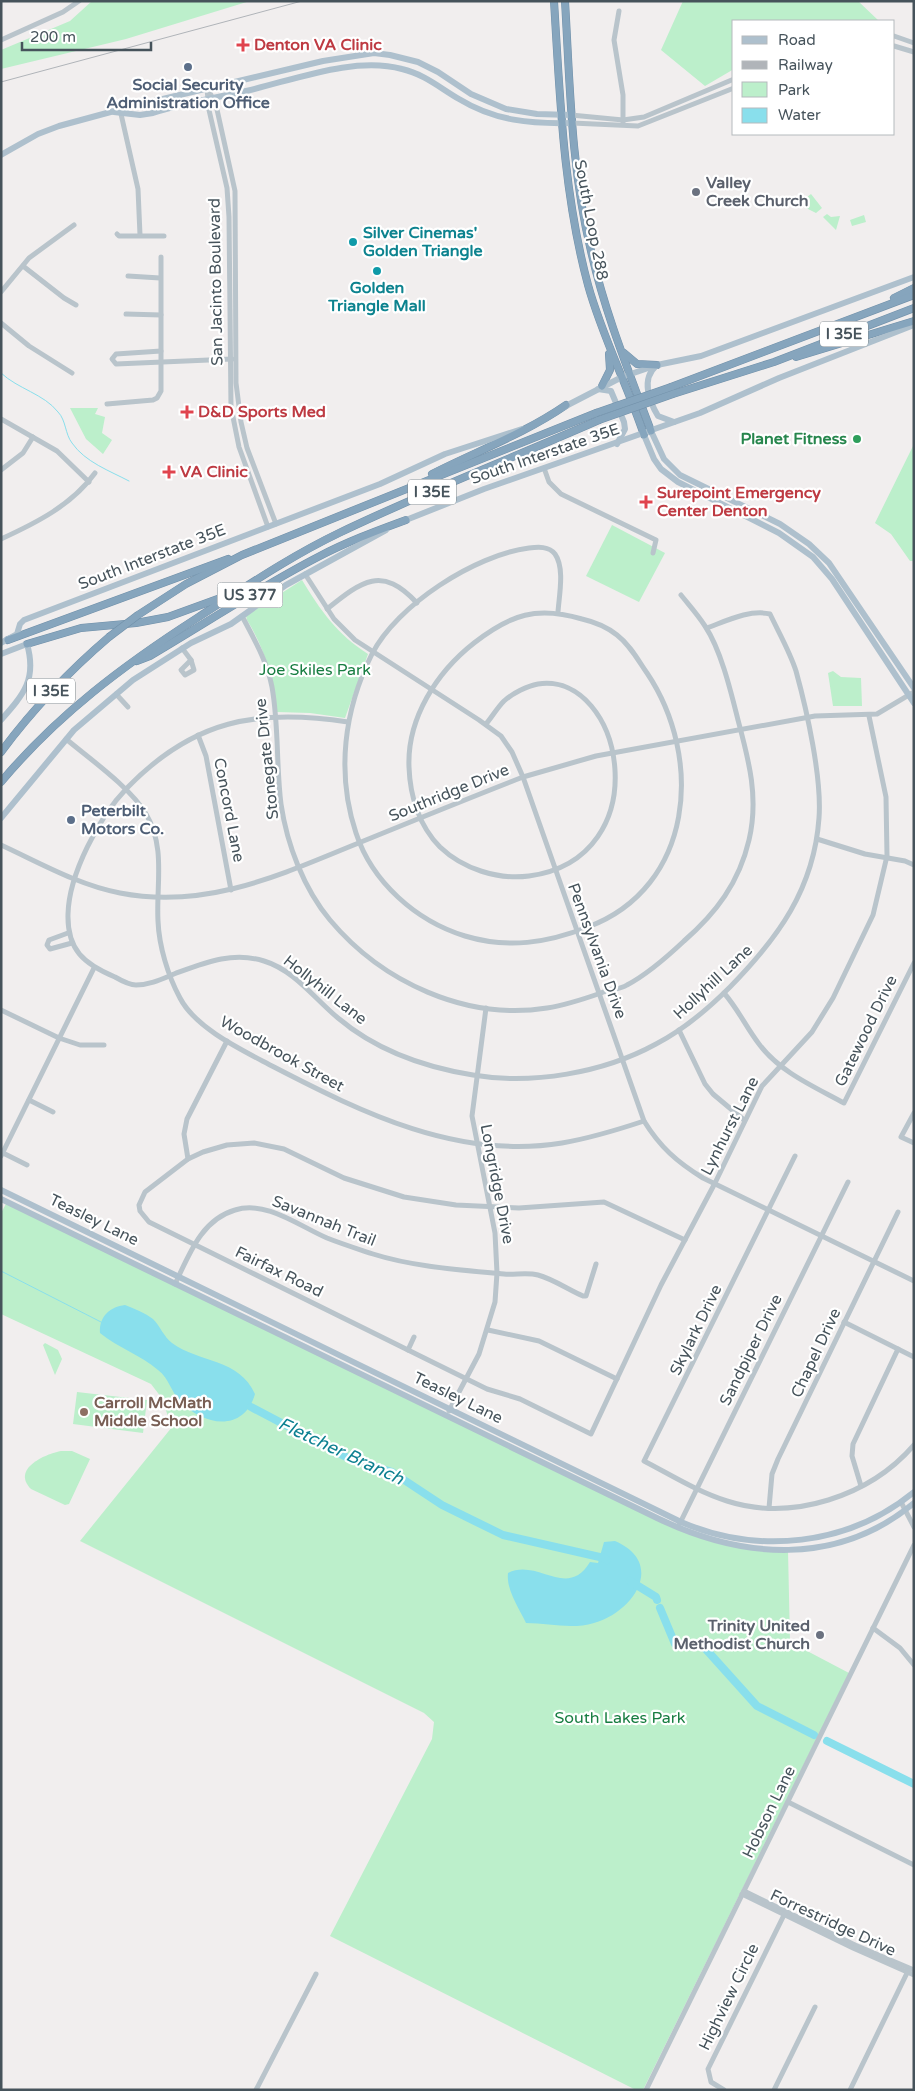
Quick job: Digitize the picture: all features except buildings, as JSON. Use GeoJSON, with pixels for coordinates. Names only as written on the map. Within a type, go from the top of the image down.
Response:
{"type":"FeatureCollection","features":[{"type":"Feature","properties":{"kind":"highway","name":"South Loop 288"},"geometry":{"type":"LineString","coordinates":[[554,1],[562,124],[570,198],[580,255],[608,343],[626,376]]}},
{"type":"Feature","properties":{"kind":"highway","name":"South Loop 288"},"geometry":{"type":"LineString","coordinates":[[565,1],[572,123],[580,192],[591,252],[626,376],[647,433]]}},
{"type":"Feature","properties":{"kind":"highway"},"geometry":{"type":"LineString","coordinates":[[580,255],[591,252]]}},
{"type":"Feature","properties":{"kind":"highway"},"geometry":{"type":"LineString","coordinates":[[863,314],[914,288]]}},
{"type":"Feature","properties":{"kind":"highway","name":"I 35E"},"geometry":{"type":"LineString","coordinates":[[1,782],[56,724],[124,667],[238,590],[339,533],[598,417],[670,387],[914,295]]}},
{"type":"Feature","properties":{"kind":"highway","name":"I 35E"},"geometry":{"type":"LineString","coordinates":[[1,752],[61,680],[109,637],[138,615],[186,584],[242,555],[394,494],[598,417],[774,362],[914,308]]}},
{"type":"Feature","properties":{"kind":"highway"},"geometry":{"type":"LineString","coordinates":[[774,362],[802,356],[914,321]]}},
{"type":"Feature","properties":{"kind":"highway"},"geometry":{"type":"LineString","coordinates":[[598,388],[610,370],[608,343]]}},
{"type":"Feature","properties":{"kind":"highway"},"geometry":{"type":"LineString","coordinates":[[619,346],[632,362],[643,365],[657,365]]}},
{"type":"Feature","properties":{"kind":"highway"},"geometry":{"type":"LineString","coordinates":[[394,494],[475,451],[532,427],[566,405]]}},
{"type":"Feature","properties":{"kind":"highway","name":"US 377"},"geometry":{"type":"LineString","coordinates":[[124,667],[150,656],[272,582],[319,556],[406,520]]}},
{"type":"Feature","properties":{"kind":"highway"},"geometry":{"type":"LineString","coordinates":[[5,642],[217,561],[242,555]]}},
{"type":"Feature","properties":{"kind":"highway"},"geometry":{"type":"LineString","coordinates":[[27,644],[81,628],[136,623],[183,613],[238,590]]}},
{"type":"Feature","properties":{"kind":"main road"},"geometry":{"type":"LineString","coordinates":[[1,155],[52,129],[112,112],[323,61],[366,54],[400,57],[433,70],[471,94],[506,109],[537,114],[572,114]]}},
{"type":"Feature","properties":{"kind":"main road"},"geometry":{"type":"LineString","coordinates":[[112,112],[122,114],[153,113],[368,64],[402,69],[427,78],[465,103],[512,121],[572,123]]}},
{"type":"Feature","properties":{"kind":"main road"},"geometry":{"type":"LineString","coordinates":[[427,78],[433,70]]}},
{"type":"Feature","properties":{"kind":"main road"},"geometry":{"type":"LineString","coordinates":[[465,103],[494,113],[506,109]]}},
{"type":"Feature","properties":{"kind":"main road","name":"South Interstate 35E"},"geometry":{"type":"LineString","coordinates":[[5,642],[17,634],[20,624],[24,620],[380,484],[427,461],[527,427],[598,388],[626,376],[657,365],[701,356],[914,277]]}},
{"type":"Feature","properties":{"kind":"main road","name":"South Interstate 35E"},"geometry":{"type":"LineString","coordinates":[[1,818],[66,739],[116,694],[182,648],[242,616],[265,598],[305,574],[406,520],[544,468],[617,444],[724,404],[779,378],[914,325]]}},
{"type":"Feature","properties":{"kind":"main road"},"geometry":{"type":"LineString","coordinates":[[657,365],[648,376],[646,385],[658,416],[664,420],[676,422]]}},
{"type":"Feature","properties":{"kind":"main road"},"geometry":{"type":"LineString","coordinates":[[598,388],[611,390],[614,394],[625,429],[617,444]]}},
{"type":"Feature","properties":{"kind":"main road"},"geometry":{"type":"LineString","coordinates":[[647,433],[671,468],[680,475],[780,524],[800,537],[829,563],[911,694],[914,703]]}},
{"type":"Feature","properties":{"kind":"main road"},"geometry":{"type":"LineString","coordinates":[[647,433],[654,460],[661,469],[683,485],[791,540],[813,557],[859,612],[914,688]]}},
{"type":"Feature","properties":{"kind":"main road"},"geometry":{"type":"LineString","coordinates":[[716,501],[718,494]]}},
{"type":"Feature","properties":{"kind":"main road"},"geometry":{"type":"LineString","coordinates":[[791,540],[800,537]]}},
{"type":"Feature","properties":{"kind":"main road"},"geometry":{"type":"LineString","coordinates":[[1,654],[27,644],[31,658],[31,676],[22,694],[1,720]]}},
{"type":"Feature","properties":{"kind":"main road","name":"Teasley Lane"},"geometry":{"type":"LineString","coordinates":[[1,1190],[679,1525],[730,1546],[753,1550],[783,1551],[823,1546],[860,1534],[906,1510],[914,1503]]}},
{"type":"Feature","properties":{"kind":"main road","name":"Teasley Lane"},"geometry":{"type":"LineString","coordinates":[[1,1199],[175,1284],[448,1412]]}},
{"type":"Feature","properties":{"kind":"main road","name":"Teasley Lane"},"geometry":{"type":"LineString","coordinates":[[679,1525],[744,1540],[799,1541],[852,1528],[901,1502],[914,1492]]}},
{"type":"Feature","properties":{"kind":"street"},"geometry":{"type":"LineString","coordinates":[[1,40],[63,12],[79,1]]}},
{"type":"Feature","properties":{"kind":"street"},"geometry":{"type":"LineString","coordinates":[[619,11],[614,40],[623,95],[624,127]]}},
{"type":"Feature","properties":{"kind":"street"},"geometry":{"type":"LineString","coordinates":[[895,36],[913,42],[912,52],[895,46]]}},
{"type":"Feature","properties":{"kind":"street"},"geometry":{"type":"LineString","coordinates":[[572,114],[623,120],[651,115],[732,80]]}},
{"type":"Feature","properties":{"kind":"street"},"geometry":{"type":"LineString","coordinates":[[713,88],[716,95]]}},
{"type":"Feature","properties":{"kind":"street","name":"San Jacinto Boulevard"},"geometry":{"type":"LineString","coordinates":[[207,89],[226,147],[235,191],[236,383],[240,422],[247,448],[276,524]]}},
{"type":"Feature","properties":{"kind":"street"},"geometry":{"type":"LineString","coordinates":[[572,123],[624,127],[638,126],[732,89]]}},
{"type":"Feature","properties":{"kind":"street","name":"San Jacinto Boulevard"},"geometry":{"type":"LineString","coordinates":[[210,99],[228,198],[229,384],[233,424],[239,447],[268,527]]}},
{"type":"Feature","properties":{"kind":"street"},"geometry":{"type":"LineString","coordinates":[[122,114],[138,189],[140,235]]}},
{"type":"Feature","properties":{"kind":"street"},"geometry":{"type":"LineString","coordinates":[[219,152],[226,147]]}},
{"type":"Feature","properties":{"kind":"street"},"geometry":{"type":"LineString","coordinates":[[219,152],[227,154]]}},
{"type":"Feature","properties":{"kind":"street"},"geometry":{"type":"LineString","coordinates":[[1,292],[38,250],[74,225]]}},
{"type":"Feature","properties":{"kind":"street"},"geometry":{"type":"LineString","coordinates":[[117,234],[119,236],[164,236]]}},
{"type":"Feature","properties":{"kind":"street"},"geometry":{"type":"LineString","coordinates":[[107,404],[158,398],[160,392],[161,361],[161,257]]}},
{"type":"Feature","properties":{"kind":"street"},"geometry":{"type":"LineString","coordinates":[[229,260],[236,260]]}},
{"type":"Feature","properties":{"kind":"street"},"geometry":{"type":"LineString","coordinates":[[23,266],[64,298],[76,304]]}},
{"type":"Feature","properties":{"kind":"street"},"geometry":{"type":"LineString","coordinates":[[128,276],[160,278]]}},
{"type":"Feature","properties":{"kind":"street"},"geometry":{"type":"LineString","coordinates":[[126,314],[161,315]]}},
{"type":"Feature","properties":{"kind":"street"},"geometry":{"type":"LineString","coordinates":[[1,323],[29,346],[72,373]]}},
{"type":"Feature","properties":{"kind":"street"},"geometry":{"type":"LineString","coordinates":[[161,351],[116,354],[112,359],[116,364],[230,360],[237,355],[230,351]]}},
{"type":"Feature","properties":{"kind":"street"},"geometry":{"type":"LineString","coordinates":[[1,419],[57,451],[89,482]]}},
{"type":"Feature","properties":{"kind":"street"},"geometry":{"type":"LineString","coordinates":[[233,424],[240,422]]}},
{"type":"Feature","properties":{"kind":"street"},"geometry":{"type":"LineString","coordinates":[[1,470],[23,453],[33,437]]}},
{"type":"Feature","properties":{"kind":"street"},"geometry":{"type":"LineString","coordinates":[[544,468],[549,482],[561,494],[656,540],[653,553]]}},
{"type":"Feature","properties":{"kind":"street"},"geometry":{"type":"LineString","coordinates":[[1,539],[57,509],[89,482],[95,473]]}},
{"type":"Feature","properties":{"kind":"street"},"geometry":{"type":"LineString","coordinates":[[486,724],[502,703],[513,695],[531,686],[545,683],[558,685],[577,692],[594,708],[613,754],[616,790],[607,824],[584,852],[569,864],[554,871],[520,877],[496,875],[474,869],[452,857],[440,847],[428,833],[420,818],[411,785],[410,749],[417,720],[431,690],[451,663],[491,631],[522,616],[558,612],[597,623],[616,633],[628,644],[660,692],[678,741],[682,802],[677,829],[666,859],[653,879],[631,902],[602,922],[555,939],[520,944],[497,942],[457,934],[425,918],[398,898],[373,868],[359,843],[349,811],[345,788],[344,748],[348,722],[373,652],[397,622],[453,576],[479,563],[511,551],[545,547],[554,553],[560,567],[558,612]]}},
{"type":"Feature","properties":{"kind":"street","name":"Pennsylvania Drive"},"geometry":{"type":"LineString","coordinates":[[305,574],[327,609],[346,631],[373,652],[486,724],[507,743],[522,777],[644,1121],[656,1140],[673,1158],[715,1183],[914,1281]]}},
{"type":"Feature","properties":{"kind":"street"},"geometry":{"type":"LineString","coordinates":[[327,609],[362,584],[386,580],[403,588],[417,604]]}},
{"type":"Feature","properties":{"kind":"street","name":"Stonegate Drive"},"geometry":{"type":"LineString","coordinates":[[242,616],[264,657],[272,687],[281,804],[290,843],[314,897],[347,940],[374,962],[414,987],[439,997],[486,1008],[514,1010],[550,1008],[626,986],[655,966],[712,916],[735,882],[750,838],[753,809],[752,775],[727,680],[707,628],[681,595]]}},
{"type":"Feature","properties":{"kind":"street","name":"Hollyhill Lane"},"geometry":{"type":"LineString","coordinates":[[348,722],[309,716],[275,715],[236,721],[198,735],[163,756],[125,790],[91,841],[75,880],[68,909],[68,933],[78,953],[94,968],[132,986],[153,983],[219,958],[246,957],[267,961],[287,972],[341,1021],[384,1049],[429,1067],[476,1076],[510,1079],[548,1076],[590,1069],[654,1046],[679,1030],[724,993],[762,954],[788,918],[808,875],[816,839],[820,795],[795,669],[770,614],[762,612],[738,617],[707,628]]}},
{"type":"Feature","properties":{"kind":"street"},"geometry":{"type":"LineString","coordinates":[[182,648],[191,660]]}},
{"type":"Feature","properties":{"kind":"street"},"geometry":{"type":"LineString","coordinates":[[116,694],[128,707]]}},
{"type":"Feature","properties":{"kind":"street","name":"Southridge Drive"},"geometry":{"type":"LineString","coordinates":[[1,845],[75,880],[121,893],[158,897],[182,897],[231,890],[266,881],[522,777],[550,768],[678,741],[806,718],[834,715],[870,716],[885,711],[911,694]]}},
{"type":"Feature","properties":{"kind":"street","name":"Lynhurst Lane"},"geometry":{"type":"LineString","coordinates":[[591,1434],[762,1086],[812,1032],[833,998],[873,915],[887,856],[886,797],[870,716]]}},
{"type":"Feature","properties":{"kind":"street","name":"Concord Lane"},"geometry":{"type":"LineString","coordinates":[[198,735],[206,756],[231,890]]}},
{"type":"Feature","properties":{"kind":"street","name":"Woodbrook Street"},"geometry":{"type":"LineString","coordinates":[[66,739],[125,790],[141,807],[152,826],[159,857],[158,921],[161,943],[171,976],[180,999],[189,1012],[227,1041],[357,1109],[417,1131],[476,1142],[516,1145],[561,1143],[611,1132],[644,1121]]}},
{"type":"Feature","properties":{"kind":"street"},"geometry":{"type":"LineString","coordinates":[[816,839],[865,854],[887,856],[914,865]]}},
{"type":"Feature","properties":{"kind":"street"},"geometry":{"type":"LineString","coordinates":[[68,933],[49,940],[47,945],[50,949],[55,949],[72,943]]}},
{"type":"Feature","properties":{"kind":"street","name":"Gatewood Drive"},"geometry":{"type":"LineString","coordinates":[[779,1066],[844,1103],[914,963]]}},
{"type":"Feature","properties":{"kind":"street"},"geometry":{"type":"LineString","coordinates":[[27,1165],[2,1155],[94,968]]}},
{"type":"Feature","properties":{"kind":"street"},"geometry":{"type":"LineString","coordinates":[[724,993],[738,1008],[759,1044],[779,1066]]}},
{"type":"Feature","properties":{"kind":"street","name":"Longridge Drive"},"geometry":{"type":"LineString","coordinates":[[448,1412],[467,1379],[488,1330],[495,1302],[498,1273],[495,1233],[472,1116],[486,1008]]}},
{"type":"Feature","properties":{"kind":"street"},"geometry":{"type":"LineString","coordinates":[[1,1010],[59,1038],[80,1045],[104,1045]]}},
{"type":"Feature","properties":{"kind":"street"},"geometry":{"type":"LineString","coordinates":[[679,1030],[705,1084],[718,1099],[744,1120]]}},
{"type":"Feature","properties":{"kind":"street"},"geometry":{"type":"LineString","coordinates":[[227,1041],[187,1119],[184,1134],[188,1159],[203,1152],[227,1145],[254,1143],[272,1145],[296,1153],[344,1178],[385,1193],[430,1202],[490,1206],[552,1207],[604,1202],[685,1240]]}},
{"type":"Feature","properties":{"kind":"street"},"geometry":{"type":"LineString","coordinates":[[29,1100],[53,1112]]}},
{"type":"Feature","properties":{"kind":"street"},"geometry":{"type":"LineString","coordinates":[[914,1113],[902,1137],[914,1143]]}},
{"type":"Feature","properties":{"kind":"street","name":"Skylark Drive"},"geometry":{"type":"LineString","coordinates":[[697,1489],[644,1461],[795,1156]]}},
{"type":"Feature","properties":{"kind":"street","name":"Fairfax Road"},"geometry":{"type":"LineString","coordinates":[[188,1159],[145,1192],[140,1205],[141,1215],[148,1222],[487,1390],[520,1399],[591,1434]]}},
{"type":"Feature","properties":{"kind":"street","name":"Sandpiper Drive"},"geometry":{"type":"LineString","coordinates":[[679,1525],[848,1182]]}},
{"type":"Feature","properties":{"kind":"street","name":"Savannah Trail"},"geometry":{"type":"LineString","coordinates":[[175,1284],[194,1245],[206,1228],[219,1216],[236,1209],[254,1208],[269,1211],[328,1238],[375,1255],[419,1264],[498,1273],[538,1275],[582,1296],[586,1296],[596,1264]]}},
{"type":"Feature","properties":{"kind":"street","name":"Chapel Drive"},"geometry":{"type":"LineString","coordinates":[[770,1508],[772,1474],[898,1212]]}},
{"type":"Feature","properties":{"kind":"street"},"geometry":{"type":"LineString","coordinates":[[844,1322],[914,1357]]}},
{"type":"Feature","properties":{"kind":"street"},"geometry":{"type":"LineString","coordinates":[[488,1330],[539,1341],[617,1379]]}},
{"type":"Feature","properties":{"kind":"street"},"geometry":{"type":"LineString","coordinates":[[408,1350],[414,1337]]}},
{"type":"Feature","properties":{"kind":"street"},"geometry":{"type":"LineString","coordinates":[[861,1486],[852,1456],[853,1444],[898,1349]]}},
{"type":"Feature","properties":{"kind":"street"},"geometry":{"type":"LineString","coordinates":[[697,1489],[727,1502],[770,1508],[797,1507],[818,1503],[861,1486],[897,1462],[914,1445]]}},
{"type":"Feature","properties":{"kind":"street"},"geometry":{"type":"LineString","coordinates":[[901,1502],[914,1527]]}},
{"type":"Feature","properties":{"kind":"street","name":"Hobson Lane"},"geometry":{"type":"LineString","coordinates":[[646,2090],[914,1545]]}},
{"type":"Feature","properties":{"kind":"street"},"geometry":{"type":"LineString","coordinates":[[873,1628],[900,1648],[914,1665]]}},
{"type":"Feature","properties":{"kind":"street"},"geometry":{"type":"LineString","coordinates":[[788,1802],[914,1865]]}},
{"type":"Feature","properties":{"kind":"street","name":"Forrestridge Drive"},"geometry":{"type":"LineString","coordinates":[[743,1892],[910,1970],[914,1974]]}},
{"type":"Feature","properties":{"kind":"street","name":"Highview Circle"},"geometry":{"type":"LineString","coordinates":[[724,2090],[711,2082],[708,2069],[785,1913]]}},
{"type":"Feature","properties":{"kind":"street"},"geometry":{"type":"LineString","coordinates":[[850,2090],[910,1970]]}},
{"type":"Feature","properties":{"kind":"street"},"geometry":{"type":"LineString","coordinates":[[256,2090],[316,1974]]}},
{"type":"Feature","properties":{"kind":"street"},"geometry":{"type":"LineString","coordinates":[[774,2090],[815,2007]]}},
{"type":"Feature","properties":{"kind":"green space"},"geometry":{"type":"Polygon","coordinates":[[[92,1],[250,1],[126,39],[1,69],[1,50],[70,21],[92,1]]]}},
{"type":"Feature","properties":{"kind":"green space"},"geometry":{"type":"Polygon","coordinates":[[[683,1],[858,1],[878,20],[732,20],[732,70],[705,86],[661,50],[683,1]]]}},
{"type":"Feature","properties":{"kind":"green space"},"geometry":{"type":"Polygon","coordinates":[[[811,194],[822,208],[816,213],[806,208],[803,200],[811,194]]]}},
{"type":"Feature","properties":{"kind":"green space"},"geometry":{"type":"Polygon","coordinates":[[[827,214],[831,217],[840,216],[836,230],[823,217],[827,214]]]}},
{"type":"Feature","properties":{"kind":"green space"},"geometry":{"type":"Polygon","coordinates":[[[864,215],[866,222],[852,226],[850,220],[864,215]]]}},
{"type":"Feature","properties":{"kind":"green space"},"geometry":{"type":"Polygon","coordinates":[[[70,408],[98,408],[95,414],[105,417],[102,433],[112,440],[103,454],[86,439],[70,408]]]}},
{"type":"Feature","properties":{"kind":"green space"},"geometry":{"type":"Polygon","coordinates":[[[914,444],[914,561],[910,561],[891,534],[875,523],[914,444]]]}},
{"type":"Feature","properties":{"kind":"green space"},"geometry":{"type":"Polygon","coordinates":[[[612,525],[665,553],[639,602],[586,576],[612,525]]]}},
{"type":"Feature","properties":{"kind":"green space","name":"Joe Skiles Park"},"geometry":{"type":"Polygon","coordinates":[[[302,580],[330,621],[357,647],[368,654],[345,718],[310,713],[277,712],[267,664],[259,642],[247,620],[246,616],[302,580]]]}},
{"type":"Feature","properties":{"kind":"green space"},"geometry":{"type":"Polygon","coordinates":[[[833,671],[841,677],[861,678],[862,706],[833,706],[828,673],[833,671]]]}},
{"type":"Feature","properties":{"kind":"green space","name":"South Lakes Park"},"geometry":{"type":"Polygon","coordinates":[[[7,1202],[677,1528],[716,1542],[788,1550],[790,1642],[849,1673],[643,2090],[636,2090],[330,1936],[432,1739],[434,1722],[424,1713],[80,1541],[172,1427],[161,1397],[151,1384],[1,1314],[1,1213],[7,1202]]]}},
{"type":"Feature","properties":{"kind":"green space"},"geometry":{"type":"Polygon","coordinates":[[[45,1343],[58,1350],[62,1359],[55,1375],[43,1345],[45,1343]]]}},
{"type":"Feature","properties":{"kind":"green space"},"geometry":{"type":"Polygon","coordinates":[[[77,1392],[147,1400],[143,1433],[73,1424],[77,1392]]]}},
{"type":"Feature","properties":{"kind":"green space"},"geometry":{"type":"Polygon","coordinates":[[[61,1451],[72,1451],[90,1459],[69,1504],[65,1505],[31,1489],[26,1482],[25,1475],[27,1469],[39,1459],[61,1451]]]}},
{"type":"Feature","properties":{"kind":"water"},"geometry":{"type":"Polygon","coordinates":[[[125,1305],[153,1319],[172,1343],[194,1354],[229,1367],[239,1374],[248,1382],[255,1394],[250,1407],[242,1415],[222,1422],[200,1416],[189,1409],[177,1397],[162,1373],[100,1333],[101,1322],[106,1313],[125,1305]]]}},
{"type":"Feature","properties":{"kind":"water"},"geometry":{"type":"Polygon","coordinates":[[[615,1541],[630,1550],[639,1562],[641,1574],[639,1586],[632,1598],[621,1609],[608,1617],[585,1625],[568,1626],[526,1623],[511,1592],[508,1573],[530,1570],[562,1578],[572,1578],[581,1573],[590,1562],[598,1563],[604,1542],[615,1541]]]}},
{"type":"Feature","properties":{"kind":"waterway"},"geometry":{"type":"LineString","coordinates":[[1,373],[52,406],[61,415],[70,439],[77,450],[84,456],[129,481]]}},
{"type":"Feature","properties":{"kind":"waterway","name":"Fletcher Branch"},"geometry":{"type":"LineString","coordinates":[[1,1271],[101,1322]]}},
{"type":"Feature","properties":{"kind":"waterway","name":"Fletcher Branch"},"geometry":{"type":"LineString","coordinates":[[251,1407],[348,1458],[392,1472],[442,1505],[503,1535],[607,1560]]}},
{"type":"Feature","properties":{"kind":"waterway","name":"Fletcher Branch"},"geometry":{"type":"LineString","coordinates":[[630,1581],[656,1597],[657,1600]]}},
{"type":"Feature","properties":{"kind":"waterway","name":"Fletcher Branch"},"geometry":{"type":"LineString","coordinates":[[660,1608],[675,1644],[703,1646],[757,1706],[814,1735]]}},
{"type":"Feature","properties":{"kind":"waterway","name":"Fletcher Branch"},"geometry":{"type":"LineString","coordinates":[[827,1741],[914,1784]]}},
{"type":"Feature","properties":{"kind":"railway"},"geometry":{"type":"LineString","coordinates":[[1,82],[302,1]]}},
{"type":"Feature","properties":{"kind":"place","name":"Denton VA Clinic"},"geometry":{"type":"Point","coordinates":[243,45]}},
{"type":"Feature","properties":{"kind":"place","name":"Social Security Administration Office"},"geometry":{"type":"Point","coordinates":[188,67]}},
{"type":"Feature","properties":{"kind":"place","name":"Valley Creek Church"},"geometry":{"type":"Point","coordinates":[696,192]}},
{"type":"Feature","properties":{"kind":"place","name":"Silver Cinemas' Golden Triangle"},"geometry":{"type":"Point","coordinates":[353,242]}},
{"type":"Feature","properties":{"kind":"place","name":"Golden Triangle Mall"},"geometry":{"type":"Point","coordinates":[377,271]}},
{"type":"Feature","properties":{"kind":"place","name":"D&D Sports Med"},"geometry":{"type":"Point","coordinates":[187,412]}},
{"type":"Feature","properties":{"kind":"place","name":"Planet Fitness"},"geometry":{"type":"Point","coordinates":[857,439]}},
{"type":"Feature","properties":{"kind":"place","name":"VA Clinic"},"geometry":{"type":"Point","coordinates":[169,472]}},
{"type":"Feature","properties":{"kind":"place","name":"Surepoint Emergency Center Denton"},"geometry":{"type":"Point","coordinates":[646,502]}},
{"type":"Feature","properties":{"kind":"place","name":"Peterbilt Motors Co."},"geometry":{"type":"Point","coordinates":[71,820]}},
{"type":"Feature","properties":{"kind":"place","name":"Carroll McMath Middle School"},"geometry":{"type":"Point","coordinates":[84,1412]}},
{"type":"Feature","properties":{"kind":"place","name":"Trinity United Methodist Church"},"geometry":{"type":"Point","coordinates":[820,1635]}}]}
